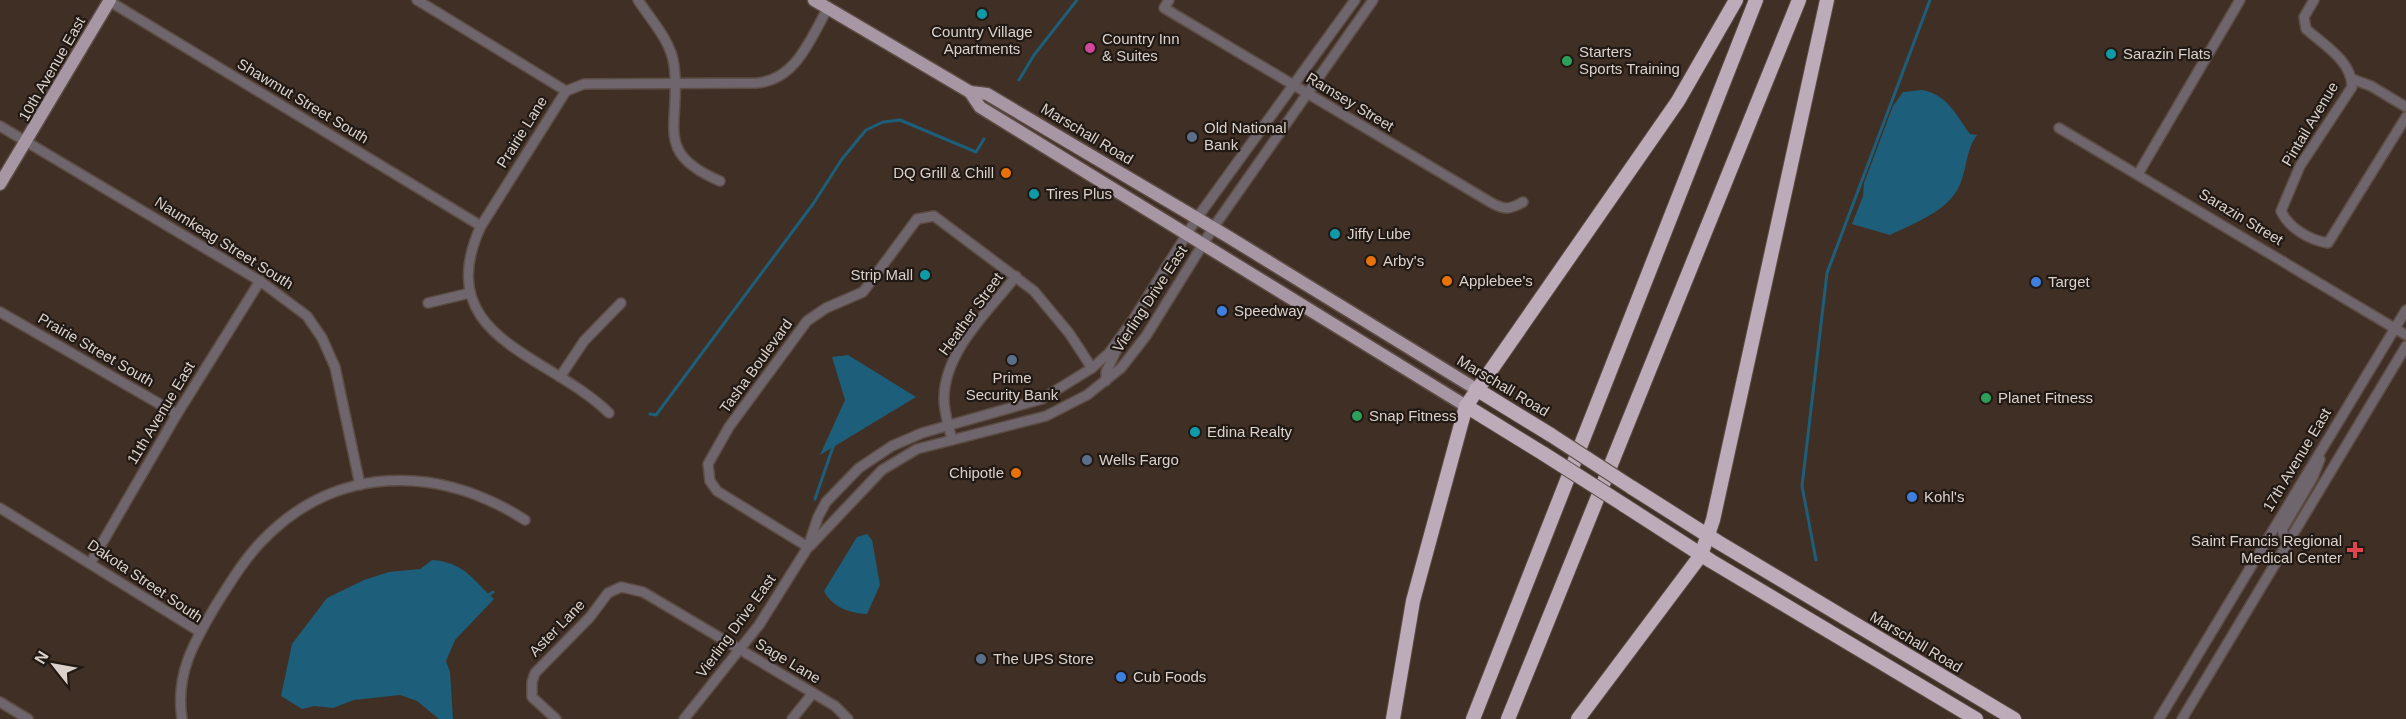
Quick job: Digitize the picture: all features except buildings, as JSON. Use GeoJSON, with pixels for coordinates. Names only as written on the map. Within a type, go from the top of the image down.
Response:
{"type":"FeatureCollection","features":[{"type":"Feature","properties":{"kind":"highway"},"geometry":{"type":"LineString","coordinates":[[1393,719],[1413,602],[1466,406],[1678,101],[1736,0]]}},
{"type":"Feature","properties":{"kind":"highway"},"geometry":{"type":"LineString","coordinates":[[1473,719],[1756,0]]}},
{"type":"Feature","properties":{"kind":"highway"},"geometry":{"type":"LineString","coordinates":[[1508,719],[1799,0]]}},
{"type":"Feature","properties":{"kind":"highway"},"geometry":{"type":"LineString","coordinates":[[1579,717],[1701,555],[1827,0]]}},
{"type":"Feature","properties":{"kind":"highway","name":"Marschall Road"},"geometry":{"type":"LineString","coordinates":[[1476,389],[1707,536],[2014,719]]}},
{"type":"Feature","properties":{"kind":"highway","name":"Marschall Road"},"geometry":{"type":"LineString","coordinates":[[1466,406],[1701,555],[1976,719]]}},
{"type":"Feature","properties":{"kind":"main road","name":"10th Avenue East"},"geometry":{"type":"LineString","coordinates":[[0,184],[110,0]]}},
{"type":"Feature","properties":{"kind":"main road","name":"Marschall Road"},"geometry":{"type":"LineString","coordinates":[[814,0],[970,92],[987,94],[1197,218],[1476,389]]}},
{"type":"Feature","properties":{"kind":"main road","name":"Marschall Road"},"geometry":{"type":"LineString","coordinates":[[970,92],[980,107],[1466,406]]}},
{"type":"Feature","properties":{"kind":"street","name":"Shawmut Street South"},"geometry":{"type":"LineString","coordinates":[[110,0],[482,225]]}},
{"type":"Feature","properties":{"kind":"street"},"geometry":{"type":"LineString","coordinates":[[638,0],[671,54],[675,84],[675,134],[680,155],[694,169],[720,181]]}},
{"type":"Feature","properties":{"kind":"street","name":"Vierling Drive East"},"geometry":{"type":"LineString","coordinates":[[808,548],[818,517],[826,502],[859,468],[892,446],[922,433],[1042,399],[1092,368],[1125,332],[1197,218],[1355,0]]}},
{"type":"Feature","properties":{"kind":"street","name":"Vierling Drive East"},"geometry":{"type":"LineString","coordinates":[[684,719],[771,606],[808,548],[882,470],[917,450],[1046,416],[1067,408],[1121,368],[1146,336],[1213,228],[1308,96],[1373,0]]}},
{"type":"Feature","properties":{"kind":"street"},"geometry":{"type":"LineString","coordinates":[[2138,174],[2240,0]]}},
{"type":"Feature","properties":{"kind":"street","name":"Pintail Avenue"},"geometry":{"type":"LineString","coordinates":[[2314,0],[2304,17],[2306,30],[2342,60],[2352,79],[2352,87],[2300,166],[2281,211],[2287,223],[2317,241],[2328,243],[2406,117]]}},
{"type":"Feature","properties":{"kind":"street"},"geometry":{"type":"LineString","coordinates":[[423,1],[566,91]]}},
{"type":"Feature","properties":{"kind":"street","name":"Ramsey Street"},"geometry":{"type":"LineString","coordinates":[[1167,4],[1308,96],[1502,209],[1510,210],[1523,202]]}},
{"type":"Feature","properties":{"kind":"street","name":"Prairie Lane"},"geometry":{"type":"LineString","coordinates":[[609,412],[587,393],[501,340],[485,323],[470,293],[469,258],[482,225],[566,91],[584,84],[757,83],[776,80],[793,66],[828,8]]}},
{"type":"Feature","properties":{"kind":"street"},"geometry":{"type":"LineString","coordinates":[[2352,79],[2378,90],[2406,107]]}},
{"type":"Feature","properties":{"kind":"street","name":"Naumkeag Street South"},"geometry":{"type":"LineString","coordinates":[[0,126],[260,280],[307,316],[322,338],[335,367],[360,485]]}},
{"type":"Feature","properties":{"kind":"street","name":"Sarazin Street"},"geometry":{"type":"LineString","coordinates":[[2059,128],[2406,335]]}},
{"type":"Feature","properties":{"kind":"street","name":"Tasha Boulevard"},"geometry":{"type":"LineString","coordinates":[[808,548],[717,491],[710,481],[708,464],[729,427],[807,321],[826,308],[863,292],[917,219],[934,216],[1017,276],[1034,291],[1069,333],[1092,368]]}},
{"type":"Feature","properties":{"kind":"street","name":"Heather Street"},"geometry":{"type":"LineString","coordinates":[[952,440],[944,400],[951,366],[964,344],[1017,276]]}},
{"type":"Feature","properties":{"kind":"street","name":"11th Avenue East"},"geometry":{"type":"LineString","coordinates":[[91,562],[177,414],[260,280]]}},
{"type":"Feature","properties":{"kind":"street"},"geometry":{"type":"LineString","coordinates":[[428,303],[470,293]]}},
{"type":"Feature","properties":{"kind":"street"},"geometry":{"type":"LineString","coordinates":[[560,376],[584,341],[621,303]]}},
{"type":"Feature","properties":{"kind":"street","name":"17th Avenue East"},"geometry":{"type":"LineString","coordinates":[[2159,719],[2406,310]]}},
{"type":"Feature","properties":{"kind":"street","name":"Prairie Street South"},"geometry":{"type":"LineString","coordinates":[[0,312],[177,414]]}},
{"type":"Feature","properties":{"kind":"street"},"geometry":{"type":"LineString","coordinates":[[1106,381],[1106,372],[1125,332]]}},
{"type":"Feature","properties":{"kind":"street"},"geometry":{"type":"LineString","coordinates":[[2182,719],[2406,346]]}},
{"type":"Feature","properties":{"kind":"street"},"geometry":{"type":"LineString","coordinates":[[2288,545],[2282,530],[2313,477],[2326,440]]}},
{"type":"Feature","properties":{"kind":"street"},"geometry":{"type":"LineString","coordinates":[[200,632],[239,569],[276,528],[307,506],[360,485],[416,480],[452,485],[494,501],[525,520]]}},
{"type":"Feature","properties":{"kind":"street","name":"Dakota Street South"},"geometry":{"type":"LineString","coordinates":[[0,508],[91,562],[200,632],[182,674],[179,704],[182,719]]}},
{"type":"Feature","properties":{"kind":"street","name":"Sage Lane"},"geometry":{"type":"LineString","coordinates":[[614,589],[627,587],[643,592],[835,706],[848,719]]}},
{"type":"Feature","properties":{"kind":"street","name":"Aster Lane"},"geometry":{"type":"LineString","coordinates":[[555,719],[532,697],[531,682],[535,673],[614,589]]}},
{"type":"Feature","properties":{"kind":"street"},"geometry":{"type":"LineString","coordinates":[[792,719],[813,693]]}},
{"type":"Feature","properties":{"kind":"street"},"geometry":{"type":"LineString","coordinates":[[1,705],[28,719]]}},
{"type":"Feature","properties":{"kind":"water"},"geometry":{"type":"Polygon","coordinates":[[[1922,90],[1938,96],[1955,113],[1970,134],[1977,135],[1969,151],[1957,190],[1951,199],[1932,214],[1890,235],[1852,224],[1863,196],[1864,183],[1893,106],[1903,92],[1922,90]]]}},
{"type":"Feature","properties":{"kind":"water"},"geometry":{"type":"Polygon","coordinates":[[[848,355],[916,397],[820,455],[845,400],[832,357],[848,355]]]}},
{"type":"Feature","properties":{"kind":"water"},"geometry":{"type":"Polygon","coordinates":[[[867,534],[872,540],[880,585],[867,614],[836,605],[824,591],[857,537],[867,534]]]}},
{"type":"Feature","properties":{"kind":"water"},"geometry":{"type":"Polygon","coordinates":[[[432,560],[443,561],[460,568],[494,599],[455,640],[446,661],[450,672],[453,719],[439,719],[417,701],[400,695],[354,700],[333,708],[314,706],[302,709],[281,696],[292,644],[327,598],[364,580],[389,572],[420,569],[432,560]]]}},
{"type":"Feature","properties":{"kind":"waterway"},"geometry":{"type":"LineString","coordinates":[[1019,80],[1034,55],[1077,0]]}},
{"type":"Feature","properties":{"kind":"waterway"},"geometry":{"type":"LineString","coordinates":[[1816,560],[1802,486],[1827,273],[1930,0]]}},
{"type":"Feature","properties":{"kind":"waterway"},"geometry":{"type":"LineString","coordinates":[[650,414],[656,415],[813,204],[842,159],[866,130],[883,122],[900,120],[976,152],[984,139]]}},
{"type":"Feature","properties":{"kind":"waterway"},"geometry":{"type":"LineString","coordinates":[[815,499],[834,444]]}},
{"type":"Feature","properties":{"kind":"waterway"},"geometry":{"type":"LineString","coordinates":[[487,596],[493,592]]}},
{"type":"Feature","properties":{"kind":"place","name":"Country Village Apartments"},"geometry":{"type":"Point","coordinates":[982,14]}},
{"type":"Feature","properties":{"kind":"place","name":"Country Inn & Suites"},"geometry":{"type":"Point","coordinates":[1090,48]}},
{"type":"Feature","properties":{"kind":"place","name":"Sarazin Flats"},"geometry":{"type":"Point","coordinates":[2111,54]}},
{"type":"Feature","properties":{"kind":"place","name":"Starters Sports Training"},"geometry":{"type":"Point","coordinates":[1567,61]}},
{"type":"Feature","properties":{"kind":"place","name":"Old National Bank"},"geometry":{"type":"Point","coordinates":[1192,137]}},
{"type":"Feature","properties":{"kind":"place","name":"DQ Grill & Chill"},"geometry":{"type":"Point","coordinates":[1006,173]}},
{"type":"Feature","properties":{"kind":"place","name":"Tires Plus"},"geometry":{"type":"Point","coordinates":[1034,194]}},
{"type":"Feature","properties":{"kind":"place","name":"Jiffy Lube"},"geometry":{"type":"Point","coordinates":[1335,234]}},
{"type":"Feature","properties":{"kind":"place","name":"Arby's"},"geometry":{"type":"Point","coordinates":[1371,261]}},
{"type":"Feature","properties":{"kind":"place","name":"Strip Mall"},"geometry":{"type":"Point","coordinates":[925,275]}},
{"type":"Feature","properties":{"kind":"place","name":"Applebee's"},"geometry":{"type":"Point","coordinates":[1447,281]}},
{"type":"Feature","properties":{"kind":"place","name":"Target"},"geometry":{"type":"Point","coordinates":[2036,282]}},
{"type":"Feature","properties":{"kind":"place","name":"Speedway"},"geometry":{"type":"Point","coordinates":[1222,311]}},
{"type":"Feature","properties":{"kind":"place","name":"Prime Security Bank"},"geometry":{"type":"Point","coordinates":[1012,360]}},
{"type":"Feature","properties":{"kind":"place","name":"Planet Fitness"},"geometry":{"type":"Point","coordinates":[1986,398]}},
{"type":"Feature","properties":{"kind":"place","name":"Snap Fitness"},"geometry":{"type":"Point","coordinates":[1357,416]}},
{"type":"Feature","properties":{"kind":"place","name":"Edina Realty"},"geometry":{"type":"Point","coordinates":[1195,432]}},
{"type":"Feature","properties":{"kind":"place","name":"Wells Fargo"},"geometry":{"type":"Point","coordinates":[1087,460]}},
{"type":"Feature","properties":{"kind":"place","name":"Chipotle"},"geometry":{"type":"Point","coordinates":[1016,473]}},
{"type":"Feature","properties":{"kind":"place","name":"Kohl's"},"geometry":{"type":"Point","coordinates":[1912,497]}},
{"type":"Feature","properties":{"kind":"place","name":"Saint Francis Regional Medical Center"},"geometry":{"type":"Point","coordinates":[2355,550]}},
{"type":"Feature","properties":{"kind":"place","name":"The UPS Store"},"geometry":{"type":"Point","coordinates":[981,659]}},
{"type":"Feature","properties":{"kind":"place","name":"Cub Foods"},"geometry":{"type":"Point","coordinates":[1121,677]}}]}
